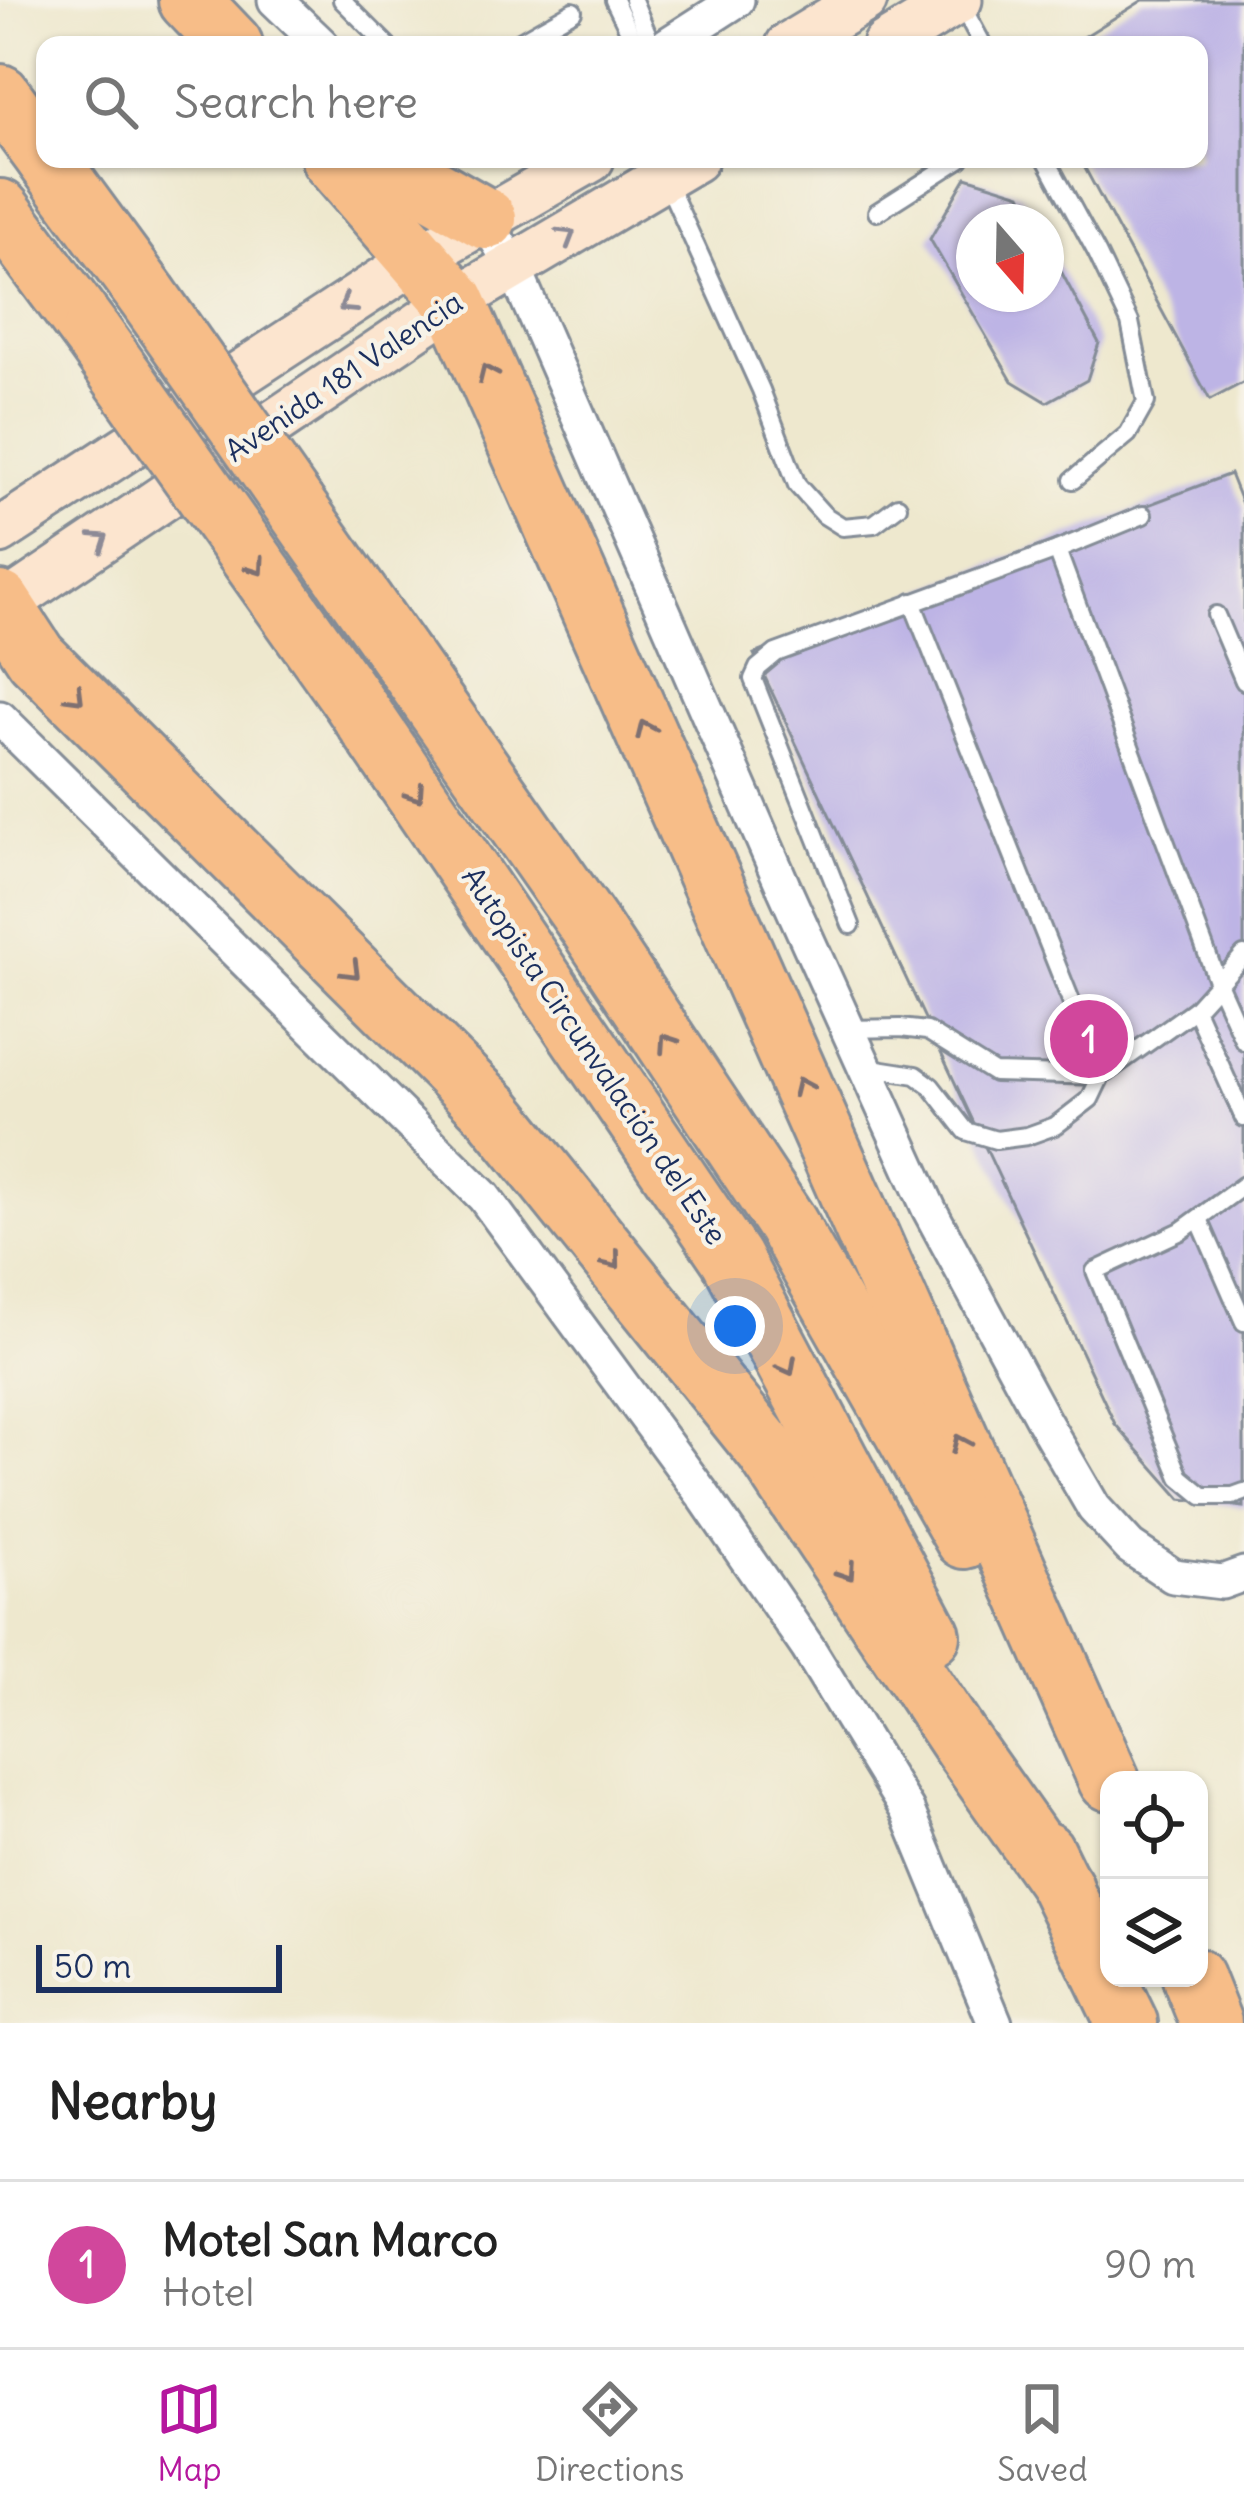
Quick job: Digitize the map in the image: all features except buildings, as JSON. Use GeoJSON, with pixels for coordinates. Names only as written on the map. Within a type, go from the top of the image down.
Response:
{"type":"FeatureCollection","features":[{"type":"Feature","properties":{"kind":"highway"},"geometry":{"type":"LineString","coordinates":[[189,0],[223,36]]}},
{"type":"Feature","properties":{"kind":"highway"},"geometry":{"type":"LineString","coordinates":[[0,95],[36,144]]}},
{"type":"Feature","properties":{"kind":"highway"},"geometry":{"type":"LineString","coordinates":[[53,168],[589,925],[787,1223],[1100,1778]]}},
{"type":"Feature","properties":{"kind":"highway"},"geometry":{"type":"LineString","coordinates":[[340,168],[437,279],[1105,1771]]}},
{"type":"Feature","properties":{"kind":"highway"},"geometry":{"type":"LineString","coordinates":[[393,168],[500,244]]}},
{"type":"Feature","properties":{"kind":"highway","name":"Autopista Circunvalación del Este"},"geometry":{"type":"LineString","coordinates":[[0,210],[350,697],[731,1258],[1063,1888],[1127,2023]]}},
{"type":"Feature","properties":{"kind":"highway"},"geometry":{"type":"LineString","coordinates":[[1,605],[36,657],[493,1111],[766,1450],[963,1747],[1063,1888]]}},
{"type":"Feature","properties":{"kind":"highway"},"geometry":{"type":"LineString","coordinates":[[1196,1987],[1211,2023]]}},
{"type":"Feature","properties":{"kind":"street"},"geometry":{"type":"LineString","coordinates":[[275,0],[313,36]]}},
{"type":"Feature","properties":{"kind":"street"},"geometry":{"type":"LineString","coordinates":[[682,36],[736,0]]}},
{"type":"Feature","properties":{"kind":"street"},"geometry":{"type":"LineString","coordinates":[[803,36],[864,0]]}},
{"type":"Feature","properties":{"kind":"street"},"geometry":{"type":"LineString","coordinates":[[899,36],[959,0]]}},
{"type":"Feature","properties":{"kind":"street"},"geometry":{"type":"LineString","coordinates":[[445,168],[500,244],[929,1208],[1043,1420],[1094,1508],[1130,1547],[1173,1576],[1222,1582],[1244,1574]]}},
{"type":"Feature","properties":{"kind":"street","name":"Avenida 181 Valencia"},"geometry":{"type":"LineString","coordinates":[[500,244],[581,168]]}},
{"type":"Feature","properties":{"kind":"street","name":"Avenida 181 Valencia"},"geometry":{"type":"LineString","coordinates":[[0,531],[500,244],[680,168]]}},
{"type":"Feature","properties":{"kind":"street","name":"Avenida 181 Valencia"},"geometry":{"type":"LineString","coordinates":[[1,605],[437,279]]}},
{"type":"Feature","properties":{"kind":"street"},"geometry":{"type":"LineString","coordinates":[[0,718],[484,1197],[703,1495],[808,1648],[907,1810],[995,2023]]}},
{"type":"Feature","properties":{"kind":"lane"},"geometry":{"type":"LineString","coordinates":[[342,0],[378,36]]}},
{"type":"Feature","properties":{"kind":"lane"},"geometry":{"type":"LineString","coordinates":[[614,0],[632,36]]}},
{"type":"Feature","properties":{"kind":"lane"},"geometry":{"type":"LineString","coordinates":[[633,0],[648,36]]}},
{"type":"Feature","properties":{"kind":"lane"},"geometry":{"type":"LineString","coordinates":[[959,0],[978,36]]}},
{"type":"Feature","properties":{"kind":"lane"},"geometry":{"type":"LineString","coordinates":[[529,36],[573,11]]}},
{"type":"Feature","properties":{"kind":"lane"},"geometry":{"type":"LineString","coordinates":[[680,168],[797,484],[824,515],[843,527],[874,524],[898,506]]}},
{"type":"Feature","properties":{"kind":"lane"},"geometry":{"type":"LineString","coordinates":[[877,212],[946,168]]}},
{"type":"Feature","properties":{"kind":"lane"},"geometry":{"type":"LineString","coordinates":[[1051,168],[1130,322],[1146,402],[1128,434],[1073,480]]}},
{"type":"Feature","properties":{"kind":"lane"},"geometry":{"type":"LineString","coordinates":[[850,925],[753,679],[758,668],[776,653],[1143,515]]}},
{"type":"Feature","properties":{"kind":"lane"},"geometry":{"type":"LineString","coordinates":[[1058,550],[1244,1041]]}},
{"type":"Feature","properties":{"kind":"lane"},"geometry":{"type":"LineString","coordinates":[[911,602],[1101,1076]]}},
{"type":"Feature","properties":{"kind":"lane"},"geometry":{"type":"LineString","coordinates":[[1216,615],[1244,681]]}},
{"type":"Feature","properties":{"kind":"lane"},"geometry":{"type":"LineString","coordinates":[[865,1067],[916,1075],[966,1131],[996,1140],[1027,1136],[1055,1126],[1090,1099],[1101,1076],[1195,1009],[1244,956]]}},
{"type":"Feature","properties":{"kind":"lane"},"geometry":{"type":"LineString","coordinates":[[1195,1009],[1244,1118]]}},
{"type":"Feature","properties":{"kind":"lane"},"geometry":{"type":"LineString","coordinates":[[848,1030],[926,1031],[994,1073],[1101,1076]]}},
{"type":"Feature","properties":{"kind":"lane"},"geometry":{"type":"LineString","coordinates":[[1244,1186],[1164,1240],[1095,1271],[1180,1477],[1203,1496],[1244,1492]]}},
{"type":"Feature","properties":{"kind":"lane"},"geometry":{"type":"LineString","coordinates":[[1199,1219],[1244,1322]]}},
{"type":"Feature","properties":{"kind":"place","name":"Motel San Marco"},"geometry":{"type":"Point","coordinates":[1089,1039]}}]}
